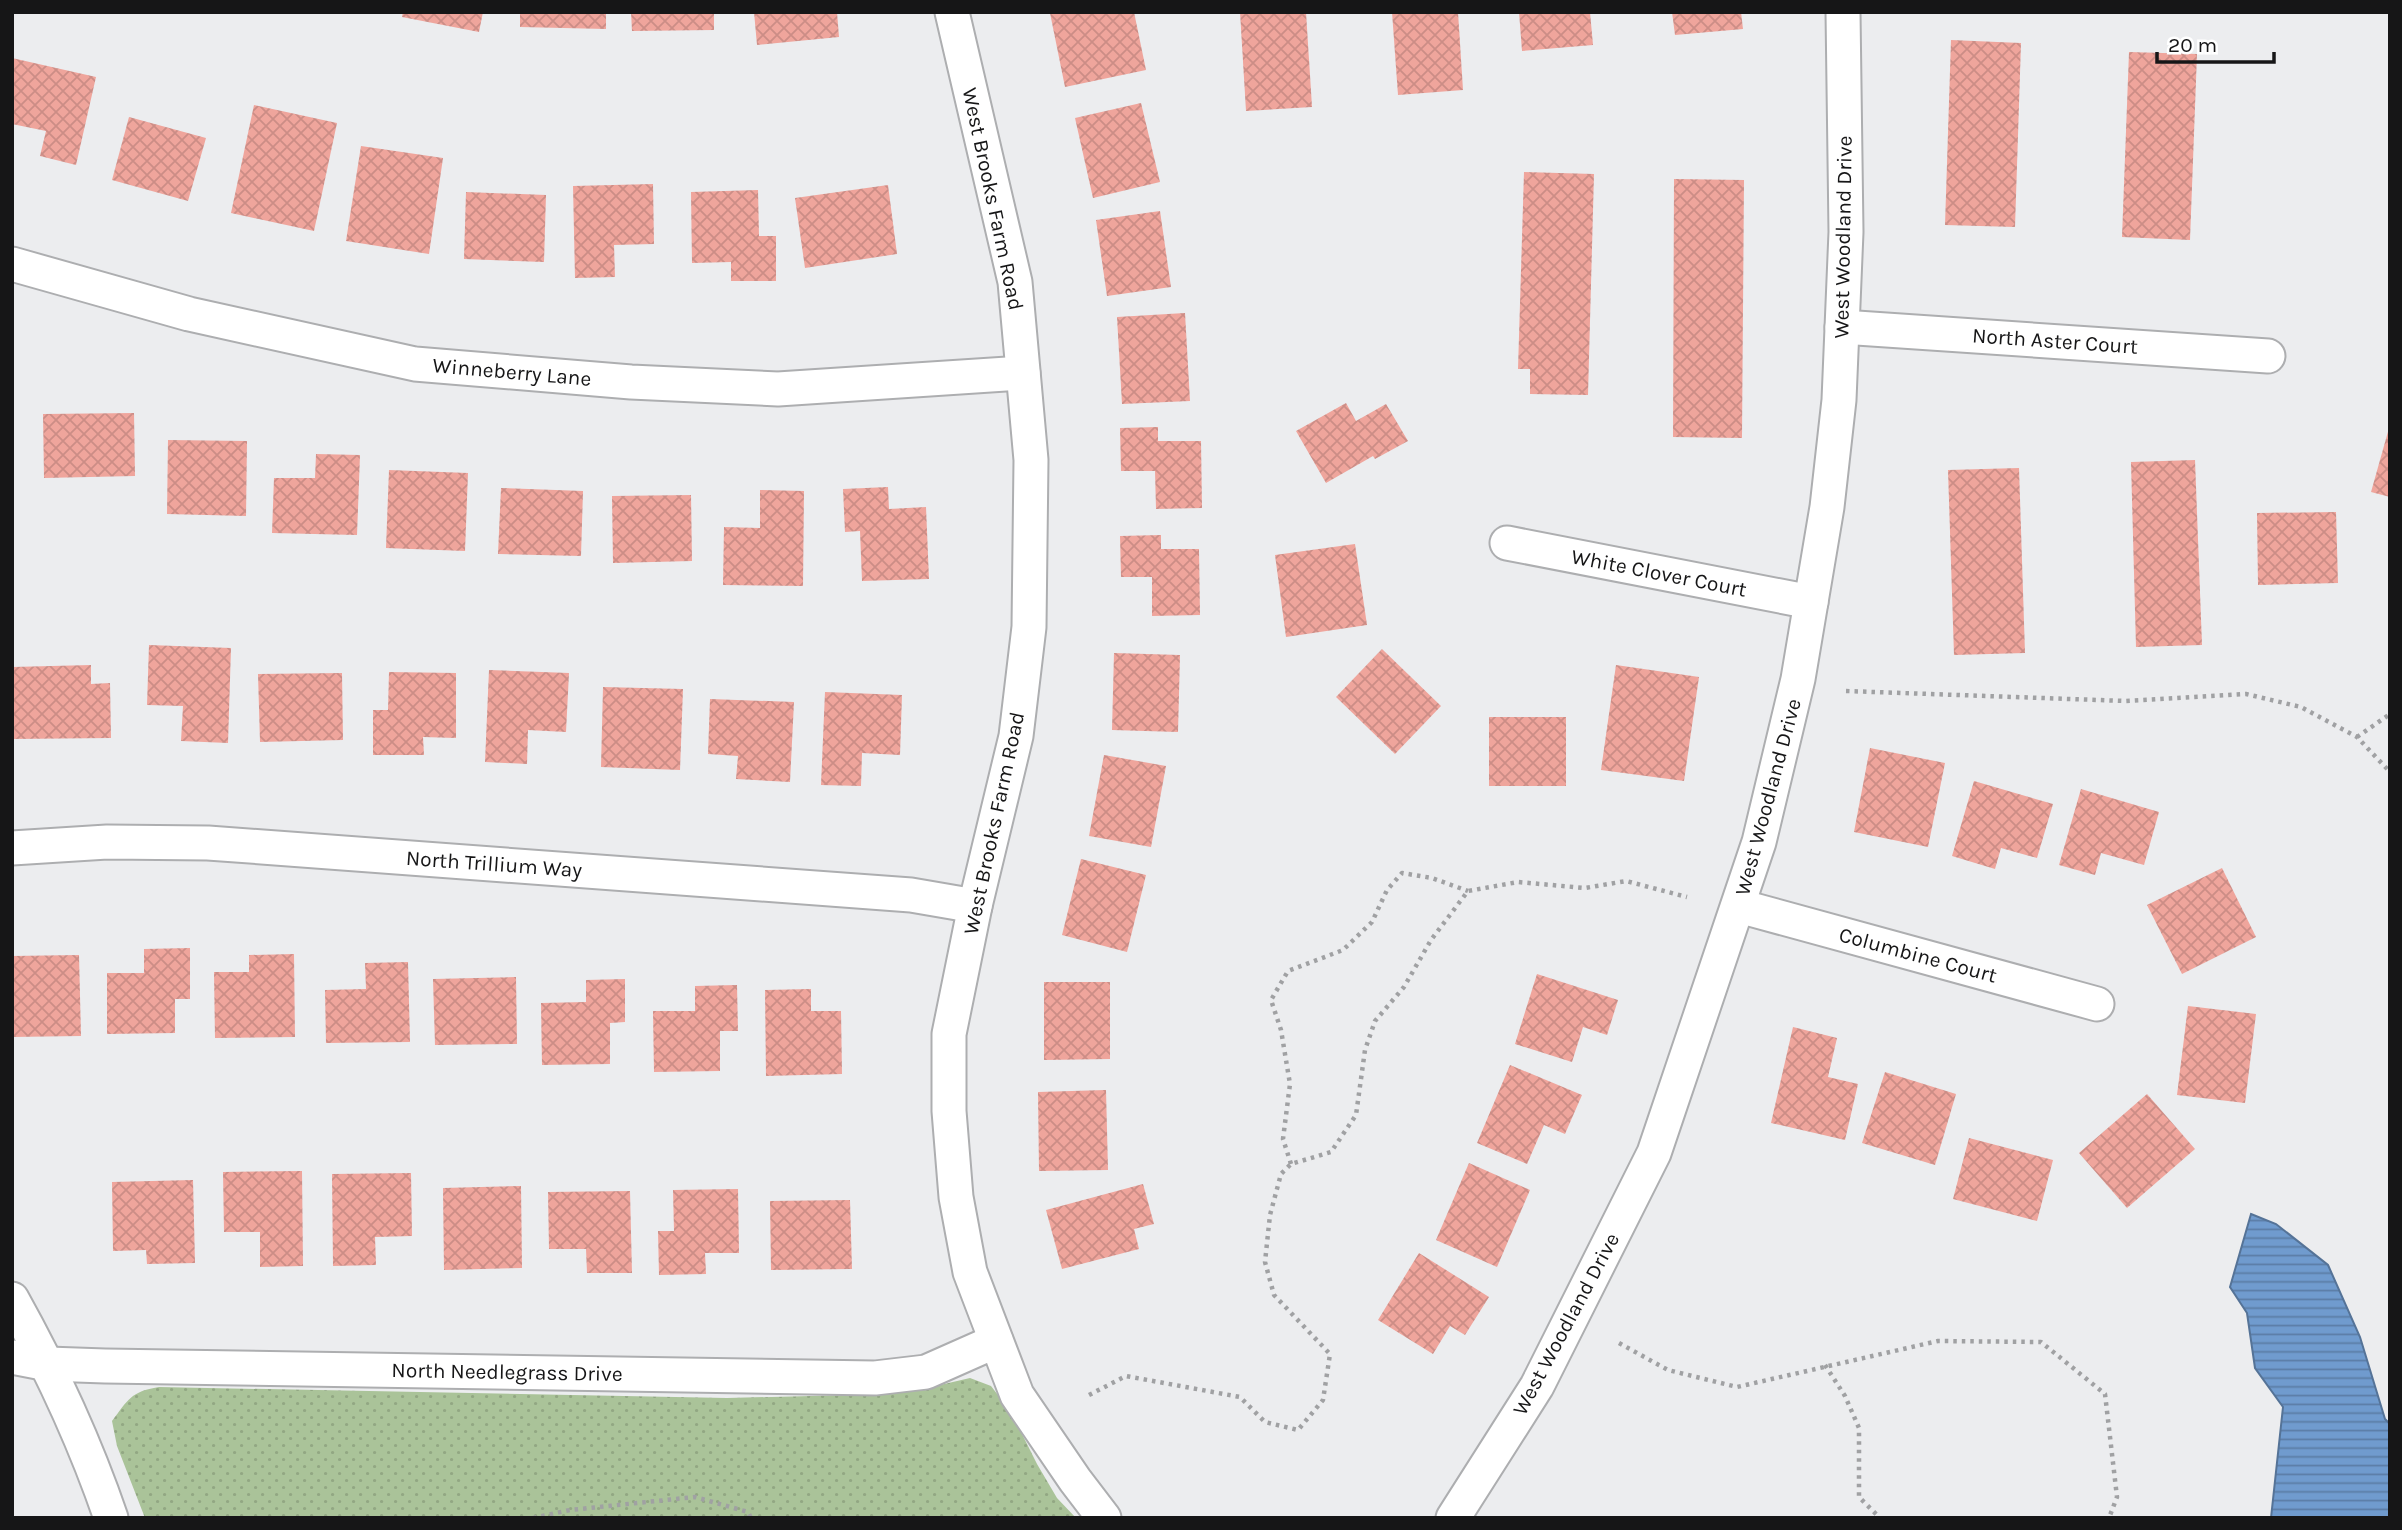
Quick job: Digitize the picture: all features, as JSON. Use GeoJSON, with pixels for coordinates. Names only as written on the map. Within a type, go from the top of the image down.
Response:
{"type":"FeatureCollection","features":[{"type":"Feature","properties":{"kind":"street","name":"West Brooks Farm Road"},"geometry":{"type":"LineString","coordinates":[[952,12],[1014,282],[1031,460],[1029,627],[1016,736],[975,906],[949,1034],[949,1111],[956,1197],[971,1272],[1017,1395],[1104,1518]]}},
{"type":"Feature","properties":{"kind":"street","name":"West Woodland Drive"},"geometry":{"type":"LineString","coordinates":[[1453,1518],[1537,1387],[1654,1153],[1759,842],[1795,693],[1827,507],[1839,401],[1846,232],[1843,12]]}},
{"type":"Feature","properties":{"kind":"street","name":"Winneberry Lane"},"geometry":{"type":"LineString","coordinates":[[12,264],[190,314],[415,364],[631,382],[778,389],[1023,373]]}},
{"type":"Feature","properties":{"kind":"street","name":"North Aster Court"},"geometry":{"type":"LineString","coordinates":[[1842,327],[2268,356]]}},
{"type":"Feature","properties":{"kind":"street","name":"White Clover Court"},"geometry":{"type":"LineString","coordinates":[[1507,543],[1811,602]]}},
{"type":"Feature","properties":{"kind":"street","name":"North Trillium Way"},"geometry":{"type":"LineString","coordinates":[[12,848],[107,842],[208,843],[911,895],[975,906]]}},
{"type":"Feature","properties":{"kind":"street","name":"Columbine Court"},"geometry":{"type":"LineString","coordinates":[[1739,906],[2097,1004]]}},
{"type":"Feature","properties":{"kind":"street"},"geometry":{"type":"LineString","coordinates":[[12,1299],[48,1364],[98,1480],[111,1518]]}},
{"type":"Feature","properties":{"kind":"street","name":"North Needlegrass Drive"},"geometry":{"type":"LineString","coordinates":[[12,1357],[48,1364],[875,1378],[926,1372],[996,1341]]}},
{"type":"Feature","properties":{"kind":"path"},"geometry":{"type":"LineString","coordinates":[[1846,691],[2126,701],[2246,694],[2301,707],[2357,737],[2390,772]]}},
{"type":"Feature","properties":{"kind":"path"},"geometry":{"type":"LineString","coordinates":[[2357,737],[2390,713]]}},
{"type":"Feature","properties":{"kind":"path"},"geometry":{"type":"LineString","coordinates":[[1291,1164],[1283,1139],[1290,1084],[1281,1030],[1270,1000],[1288,971],[1343,950],[1372,922],[1387,891],[1402,873],[1432,878],[1468,891],[1518,882],[1585,888],[1626,881],[1687,897]]}},
{"type":"Feature","properties":{"kind":"path"},"geometry":{"type":"LineString","coordinates":[[1089,1395],[1126,1376],[1240,1397],[1265,1422],[1298,1430],[1322,1400],[1330,1354],[1274,1295],[1265,1262],[1272,1205],[1281,1174],[1291,1164],[1331,1152],[1356,1115],[1365,1050],[1375,1021],[1404,986],[1431,940],[1468,891]]}},
{"type":"Feature","properties":{"kind":"path"},"geometry":{"type":"LineString","coordinates":[[1619,1343],[1668,1370],[1737,1387],[1938,1341],[2041,1342],[2105,1394],[2117,1497],[2109,1518]]}},
{"type":"Feature","properties":{"kind":"path"},"geometry":{"type":"LineString","coordinates":[[1825,1366],[1845,1396],[1859,1428],[1859,1496],[1880,1518]]}},
{"type":"Feature","properties":{"kind":"path"},"geometry":{"type":"LineString","coordinates":[[533,1518],[570,1510],[695,1496],[748,1511],[751,1518]]}},
{"type":"Feature","properties":{"kind":"green space"},"geometry":{"type":"Polygon","coordinates":[[[970,1378],[991,1386],[1011,1412],[1057,1498],[1076,1518],[145,1518],[117,1446],[112,1421],[136,1394],[159,1387],[727,1398],[889,1394],[970,1378]]]}},
{"type":"Feature","properties":{"kind":"water"},"geometry":{"type":"Polygon","coordinates":[[[2251,1214],[2276,1224],[2328,1265],[2360,1337],[2385,1419],[2390,1424],[2390,1518],[2271,1518],[2283,1407],[2255,1368],[2247,1313],[2230,1287],[2251,1214]]]}},
{"type":"Feature","properties":{"kind":"building"},"geometry":{"type":"Polygon","coordinates":[[[403,12],[483,12],[479,32],[402,17],[403,12]]]}},
{"type":"Feature","properties":{"kind":"building"},"geometry":{"type":"Polygon","coordinates":[[[520,12],[606,12],[606,29],[520,27],[520,12]]]}},
{"type":"Feature","properties":{"kind":"building"},"geometry":{"type":"Polygon","coordinates":[[[631,12],[714,12],[714,30],[632,31],[631,12]]]}},
{"type":"Feature","properties":{"kind":"building"},"geometry":{"type":"Polygon","coordinates":[[[754,12],[837,12],[839,37],[757,45],[754,12]]]}},
{"type":"Feature","properties":{"kind":"building"},"geometry":{"type":"Polygon","coordinates":[[[1134,12],[1146,70],[1065,87],[1050,13],[1134,12]]]}},
{"type":"Feature","properties":{"kind":"building"},"geometry":{"type":"Polygon","coordinates":[[[1240,12],[1306,12],[1312,107],[1246,111],[1240,12]]]}},
{"type":"Feature","properties":{"kind":"building"},"geometry":{"type":"Polygon","coordinates":[[[1392,12],[1458,12],[1463,90],[1398,95],[1392,12]]]}},
{"type":"Feature","properties":{"kind":"building"},"geometry":{"type":"Polygon","coordinates":[[[1519,12],[1590,12],[1593,45],[1522,51],[1519,12]]]}},
{"type":"Feature","properties":{"kind":"building"},"geometry":{"type":"Polygon","coordinates":[[[1672,12],[1741,12],[1743,29],[1675,35],[1672,12]]]}},
{"type":"Feature","properties":{"kind":"building"},"geometry":{"type":"Polygon","coordinates":[[[1951,40],[2021,43],[2015,227],[1945,225],[1951,40]]]}},
{"type":"Feature","properties":{"kind":"building"},"geometry":{"type":"Polygon","coordinates":[[[2129,52],[2197,54],[2190,240],[2122,237],[2129,52]]]}},
{"type":"Feature","properties":{"kind":"building"},"geometry":{"type":"Polygon","coordinates":[[[12,58],[96,77],[76,165],[40,156],[46,131],[12,124],[12,58]]]}},
{"type":"Feature","properties":{"kind":"building"},"geometry":{"type":"Polygon","coordinates":[[[1141,103],[1160,182],[1093,198],[1075,118],[1141,103]]]}},
{"type":"Feature","properties":{"kind":"building"},"geometry":{"type":"Polygon","coordinates":[[[254,105],[337,123],[314,231],[231,213],[254,105]]]}},
{"type":"Feature","properties":{"kind":"building"},"geometry":{"type":"Polygon","coordinates":[[[129,117],[206,138],[188,201],[112,180],[129,117]]]}},
{"type":"Feature","properties":{"kind":"building"},"geometry":{"type":"Polygon","coordinates":[[[361,146],[443,158],[429,254],[346,241],[361,146]]]}},
{"type":"Feature","properties":{"kind":"building"},"geometry":{"type":"Polygon","coordinates":[[[1524,172],[1594,174],[1588,395],[1530,394],[1530,369],[1518,369],[1524,172]]]}},
{"type":"Feature","properties":{"kind":"building"},"geometry":{"type":"Polygon","coordinates":[[[1674,179],[1744,180],[1742,438],[1673,437],[1674,179]]]}},
{"type":"Feature","properties":{"kind":"building"},"geometry":{"type":"Polygon","coordinates":[[[653,184],[654,244],[614,245],[615,277],[575,278],[573,186],[653,184]]]}},
{"type":"Feature","properties":{"kind":"building"},"geometry":{"type":"Polygon","coordinates":[[[888,185],[897,254],[805,268],[795,198],[888,185]]]}},
{"type":"Feature","properties":{"kind":"building"},"geometry":{"type":"Polygon","coordinates":[[[758,190],[759,236],[776,236],[776,281],[731,281],[731,262],[692,263],[691,192],[758,190]]]}},
{"type":"Feature","properties":{"kind":"building"},"geometry":{"type":"Polygon","coordinates":[[[466,192],[546,195],[544,262],[464,259],[466,192]]]}},
{"type":"Feature","properties":{"kind":"building"},"geometry":{"type":"Polygon","coordinates":[[[1160,211],[1171,287],[1107,296],[1096,220],[1160,211]]]}},
{"type":"Feature","properties":{"kind":"building"},"geometry":{"type":"Polygon","coordinates":[[[1185,313],[1190,401],[1122,404],[1117,317],[1185,313]]]}},
{"type":"Feature","properties":{"kind":"building"},"geometry":{"type":"Polygon","coordinates":[[[1346,403],[1356,421],[1386,404],[1408,441],[1375,459],[1373,456],[1326,483],[1296,431],[1346,403]]]}},
{"type":"Feature","properties":{"kind":"building"},"geometry":{"type":"Polygon","coordinates":[[[134,413],[135,476],[44,478],[43,414],[134,413]]]}},
{"type":"Feature","properties":{"kind":"building"},"geometry":{"type":"Polygon","coordinates":[[[1158,427],[1158,441],[1201,441],[1202,508],[1156,509],[1155,471],[1121,471],[1120,428],[1158,427]]]}},
{"type":"Feature","properties":{"kind":"building"},"geometry":{"type":"Polygon","coordinates":[[[2390,428],[2390,497],[2371,492],[2390,428]]]}},
{"type":"Feature","properties":{"kind":"building"},"geometry":{"type":"Polygon","coordinates":[[[168,440],[247,441],[246,516],[167,514],[168,440]]]}},
{"type":"Feature","properties":{"kind":"building"},"geometry":{"type":"Polygon","coordinates":[[[316,454],[360,455],[357,535],[272,533],[274,478],[315,478],[316,454]]]}},
{"type":"Feature","properties":{"kind":"building"},"geometry":{"type":"Polygon","coordinates":[[[2195,460],[2202,645],[2136,647],[2131,462],[2195,460]]]}},
{"type":"Feature","properties":{"kind":"building"},"geometry":{"type":"Polygon","coordinates":[[[2019,468],[2025,653],[1954,655],[1948,470],[2019,468]]]}},
{"type":"Feature","properties":{"kind":"building"},"geometry":{"type":"Polygon","coordinates":[[[389,470],[468,473],[465,551],[386,548],[389,470]]]}},
{"type":"Feature","properties":{"kind":"building"},"geometry":{"type":"Polygon","coordinates":[[[888,487],[889,509],[926,507],[929,579],[862,581],[860,531],[845,532],[843,489],[888,487]]]}},
{"type":"Feature","properties":{"kind":"building"},"geometry":{"type":"Polygon","coordinates":[[[501,488],[583,491],[581,556],[498,554],[501,488]]]}},
{"type":"Feature","properties":{"kind":"building"},"geometry":{"type":"Polygon","coordinates":[[[760,490],[804,491],[803,586],[723,585],[724,527],[760,528],[760,490]]]}},
{"type":"Feature","properties":{"kind":"building"},"geometry":{"type":"Polygon","coordinates":[[[691,495],[692,561],[613,563],[612,496],[691,495]]]}},
{"type":"Feature","properties":{"kind":"building"},"geometry":{"type":"Polygon","coordinates":[[[2336,512],[2338,583],[2258,585],[2257,513],[2336,512]]]}},
{"type":"Feature","properties":{"kind":"building"},"geometry":{"type":"Polygon","coordinates":[[[1161,535],[1161,549],[1199,549],[1200,615],[1152,616],[1152,577],[1121,577],[1120,536],[1161,535]]]}},
{"type":"Feature","properties":{"kind":"building"},"geometry":{"type":"Polygon","coordinates":[[[1355,544],[1367,625],[1286,637],[1275,555],[1355,544]]]}},
{"type":"Feature","properties":{"kind":"building"},"geometry":{"type":"Polygon","coordinates":[[[149,645],[231,648],[228,743],[181,741],[183,706],[147,705],[149,645]]]}},
{"type":"Feature","properties":{"kind":"building"},"geometry":{"type":"Polygon","coordinates":[[[1382,649],[1441,706],[1395,754],[1336,697],[1382,649]]]}},
{"type":"Feature","properties":{"kind":"building"},"geometry":{"type":"Polygon","coordinates":[[[1114,653],[1180,655],[1178,732],[1112,730],[1114,653]]]}},
{"type":"Feature","properties":{"kind":"building"},"geometry":{"type":"Polygon","coordinates":[[[91,665],[91,684],[110,683],[111,738],[12,739],[12,667],[91,665]]]}},
{"type":"Feature","properties":{"kind":"building"},"geometry":{"type":"Polygon","coordinates":[[[1616,665],[1699,677],[1684,781],[1601,770],[1616,665]]]}},
{"type":"Feature","properties":{"kind":"building"},"geometry":{"type":"Polygon","coordinates":[[[489,670],[569,673],[566,732],[528,730],[527,764],[485,762],[489,670]]]}},
{"type":"Feature","properties":{"kind":"building"},"geometry":{"type":"Polygon","coordinates":[[[389,672],[456,673],[456,738],[423,737],[424,755],[373,755],[373,710],[388,710],[389,672]]]}},
{"type":"Feature","properties":{"kind":"building"},"geometry":{"type":"Polygon","coordinates":[[[342,673],[343,740],[260,742],[258,674],[342,673]]]}},
{"type":"Feature","properties":{"kind":"building"},"geometry":{"type":"Polygon","coordinates":[[[603,687],[683,689],[680,770],[601,767],[603,687]]]}},
{"type":"Feature","properties":{"kind":"building"},"geometry":{"type":"Polygon","coordinates":[[[825,692],[902,695],[900,755],[862,753],[861,786],[821,785],[825,692]]]}},
{"type":"Feature","properties":{"kind":"building"},"geometry":{"type":"Polygon","coordinates":[[[710,699],[794,702],[790,782],[736,779],[738,756],[708,754],[710,699]]]}},
{"type":"Feature","properties":{"kind":"building"},"geometry":{"type":"Polygon","coordinates":[[[1489,717],[1566,717],[1566,786],[1489,786],[1489,717]]]}},
{"type":"Feature","properties":{"kind":"building"},"geometry":{"type":"Polygon","coordinates":[[[1870,748],[1945,763],[1928,847],[1854,832],[1870,748]]]}},
{"type":"Feature","properties":{"kind":"building"},"geometry":{"type":"Polygon","coordinates":[[[1104,755],[1166,766],[1151,847],[1089,836],[1104,755]]]}},
{"type":"Feature","properties":{"kind":"building"},"geometry":{"type":"Polygon","coordinates":[[[1974,781],[2053,804],[2037,858],[2001,848],[1995,869],[1952,856],[1974,781]]]}},
{"type":"Feature","properties":{"kind":"building"},"geometry":{"type":"Polygon","coordinates":[[[2081,789],[2159,812],[2144,865],[2101,853],[2095,875],[2059,865],[2081,789]]]}},
{"type":"Feature","properties":{"kind":"building"},"geometry":{"type":"Polygon","coordinates":[[[1081,859],[1146,875],[1127,952],[1062,935],[1081,859]]]}},
{"type":"Feature","properties":{"kind":"building"},"geometry":{"type":"Polygon","coordinates":[[[2222,868],[2256,937],[2182,974],[2147,905],[2222,868]]]}},
{"type":"Feature","properties":{"kind":"building"},"geometry":{"type":"Polygon","coordinates":[[[190,948],[190,999],[175,999],[175,1033],[107,1034],[107,973],[144,973],[144,949],[190,948]]]}},
{"type":"Feature","properties":{"kind":"building"},"geometry":{"type":"Polygon","coordinates":[[[294,954],[295,1037],[215,1038],[214,972],[249,972],[249,955],[294,954]]]}},
{"type":"Feature","properties":{"kind":"building"},"geometry":{"type":"Polygon","coordinates":[[[79,955],[81,1036],[12,1037],[12,956],[79,955]]]}},
{"type":"Feature","properties":{"kind":"building"},"geometry":{"type":"Polygon","coordinates":[[[408,962],[410,1042],[326,1043],[325,990],[366,989],[365,963],[408,962]]]}},
{"type":"Feature","properties":{"kind":"building"},"geometry":{"type":"Polygon","coordinates":[[[1537,974],[1618,1000],[1607,1035],[1583,1027],[1572,1062],[1515,1044],[1537,974]]]}},
{"type":"Feature","properties":{"kind":"building"},"geometry":{"type":"Polygon","coordinates":[[[516,977],[517,1044],[435,1045],[433,979],[516,977]]]}},
{"type":"Feature","properties":{"kind":"building"},"geometry":{"type":"Polygon","coordinates":[[[625,979],[625,1022],[610,1023],[610,1064],[542,1065],[541,1003],[586,1002],[586,980],[625,979]]]}},
{"type":"Feature","properties":{"kind":"building"},"geometry":{"type":"Polygon","coordinates":[[[1044,982],[1110,982],[1110,1059],[1044,1060],[1044,982]]]}},
{"type":"Feature","properties":{"kind":"building"},"geometry":{"type":"Polygon","coordinates":[[[737,985],[738,1031],[720,1031],[720,1071],[654,1072],[653,1011],[695,1011],[695,986],[737,985]]]}},
{"type":"Feature","properties":{"kind":"building"},"geometry":{"type":"Polygon","coordinates":[[[811,989],[811,1011],[841,1011],[842,1074],[766,1076],[765,990],[811,989]]]}},
{"type":"Feature","properties":{"kind":"building"},"geometry":{"type":"Polygon","coordinates":[[[2188,1006],[2256,1014],[2245,1103],[2177,1095],[2188,1006]]]}},
{"type":"Feature","properties":{"kind":"building"},"geometry":{"type":"Polygon","coordinates":[[[1793,1027],[1837,1038],[1828,1077],[1858,1084],[1845,1140],[1771,1123],[1793,1027]]]}},
{"type":"Feature","properties":{"kind":"building"},"geometry":{"type":"Polygon","coordinates":[[[1510,1065],[1582,1095],[1565,1134],[1544,1125],[1527,1164],[1477,1143],[1510,1065]]]}},
{"type":"Feature","properties":{"kind":"building"},"geometry":{"type":"Polygon","coordinates":[[[1885,1072],[1956,1094],[1935,1165],[1862,1143],[1885,1072]]]}},
{"type":"Feature","properties":{"kind":"building"},"geometry":{"type":"Polygon","coordinates":[[[1106,1090],[1108,1170],[1039,1171],[1038,1092],[1106,1090]]]}},
{"type":"Feature","properties":{"kind":"building"},"geometry":{"type":"Polygon","coordinates":[[[2147,1094],[2195,1149],[2127,1208],[2079,1153],[2147,1094]]]}},
{"type":"Feature","properties":{"kind":"building"},"geometry":{"type":"Polygon","coordinates":[[[1969,1138],[2053,1160],[2037,1221],[1953,1199],[1969,1138]]]}},
{"type":"Feature","properties":{"kind":"building"},"geometry":{"type":"Polygon","coordinates":[[[1469,1163],[1530,1190],[1497,1267],[1436,1240],[1469,1163]]]}},
{"type":"Feature","properties":{"kind":"building"},"geometry":{"type":"Polygon","coordinates":[[[302,1171],[303,1266],[260,1267],[260,1232],[224,1232],[223,1172],[302,1171]]]}},
{"type":"Feature","properties":{"kind":"building"},"geometry":{"type":"Polygon","coordinates":[[[411,1173],[412,1236],[375,1237],[376,1265],[333,1266],[332,1174],[411,1173]]]}},
{"type":"Feature","properties":{"kind":"building"},"geometry":{"type":"Polygon","coordinates":[[[193,1180],[195,1263],[147,1264],[146,1250],[113,1251],[112,1182],[193,1180]]]}},
{"type":"Feature","properties":{"kind":"building"},"geometry":{"type":"Polygon","coordinates":[[[1143,1184],[1154,1224],[1134,1229],[1139,1249],[1062,1269],[1046,1210],[1143,1184]]]}},
{"type":"Feature","properties":{"kind":"building"},"geometry":{"type":"Polygon","coordinates":[[[521,1186],[522,1268],[444,1270],[443,1188],[521,1186]]]}},
{"type":"Feature","properties":{"kind":"building"},"geometry":{"type":"Polygon","coordinates":[[[738,1189],[739,1253],[705,1253],[706,1274],[659,1275],[658,1231],[674,1231],[673,1190],[738,1189]]]}},
{"type":"Feature","properties":{"kind":"building"},"geometry":{"type":"Polygon","coordinates":[[[630,1191],[632,1273],[587,1273],[586,1249],[549,1249],[548,1192],[630,1191]]]}},
{"type":"Feature","properties":{"kind":"building"},"geometry":{"type":"Polygon","coordinates":[[[850,1200],[852,1269],[771,1270],[770,1201],[850,1200]]]}},
{"type":"Feature","properties":{"kind":"building"},"geometry":{"type":"Polygon","coordinates":[[[1419,1253],[1489,1297],[1465,1335],[1450,1326],[1433,1354],[1378,1320],[1419,1253]]]}}]}
